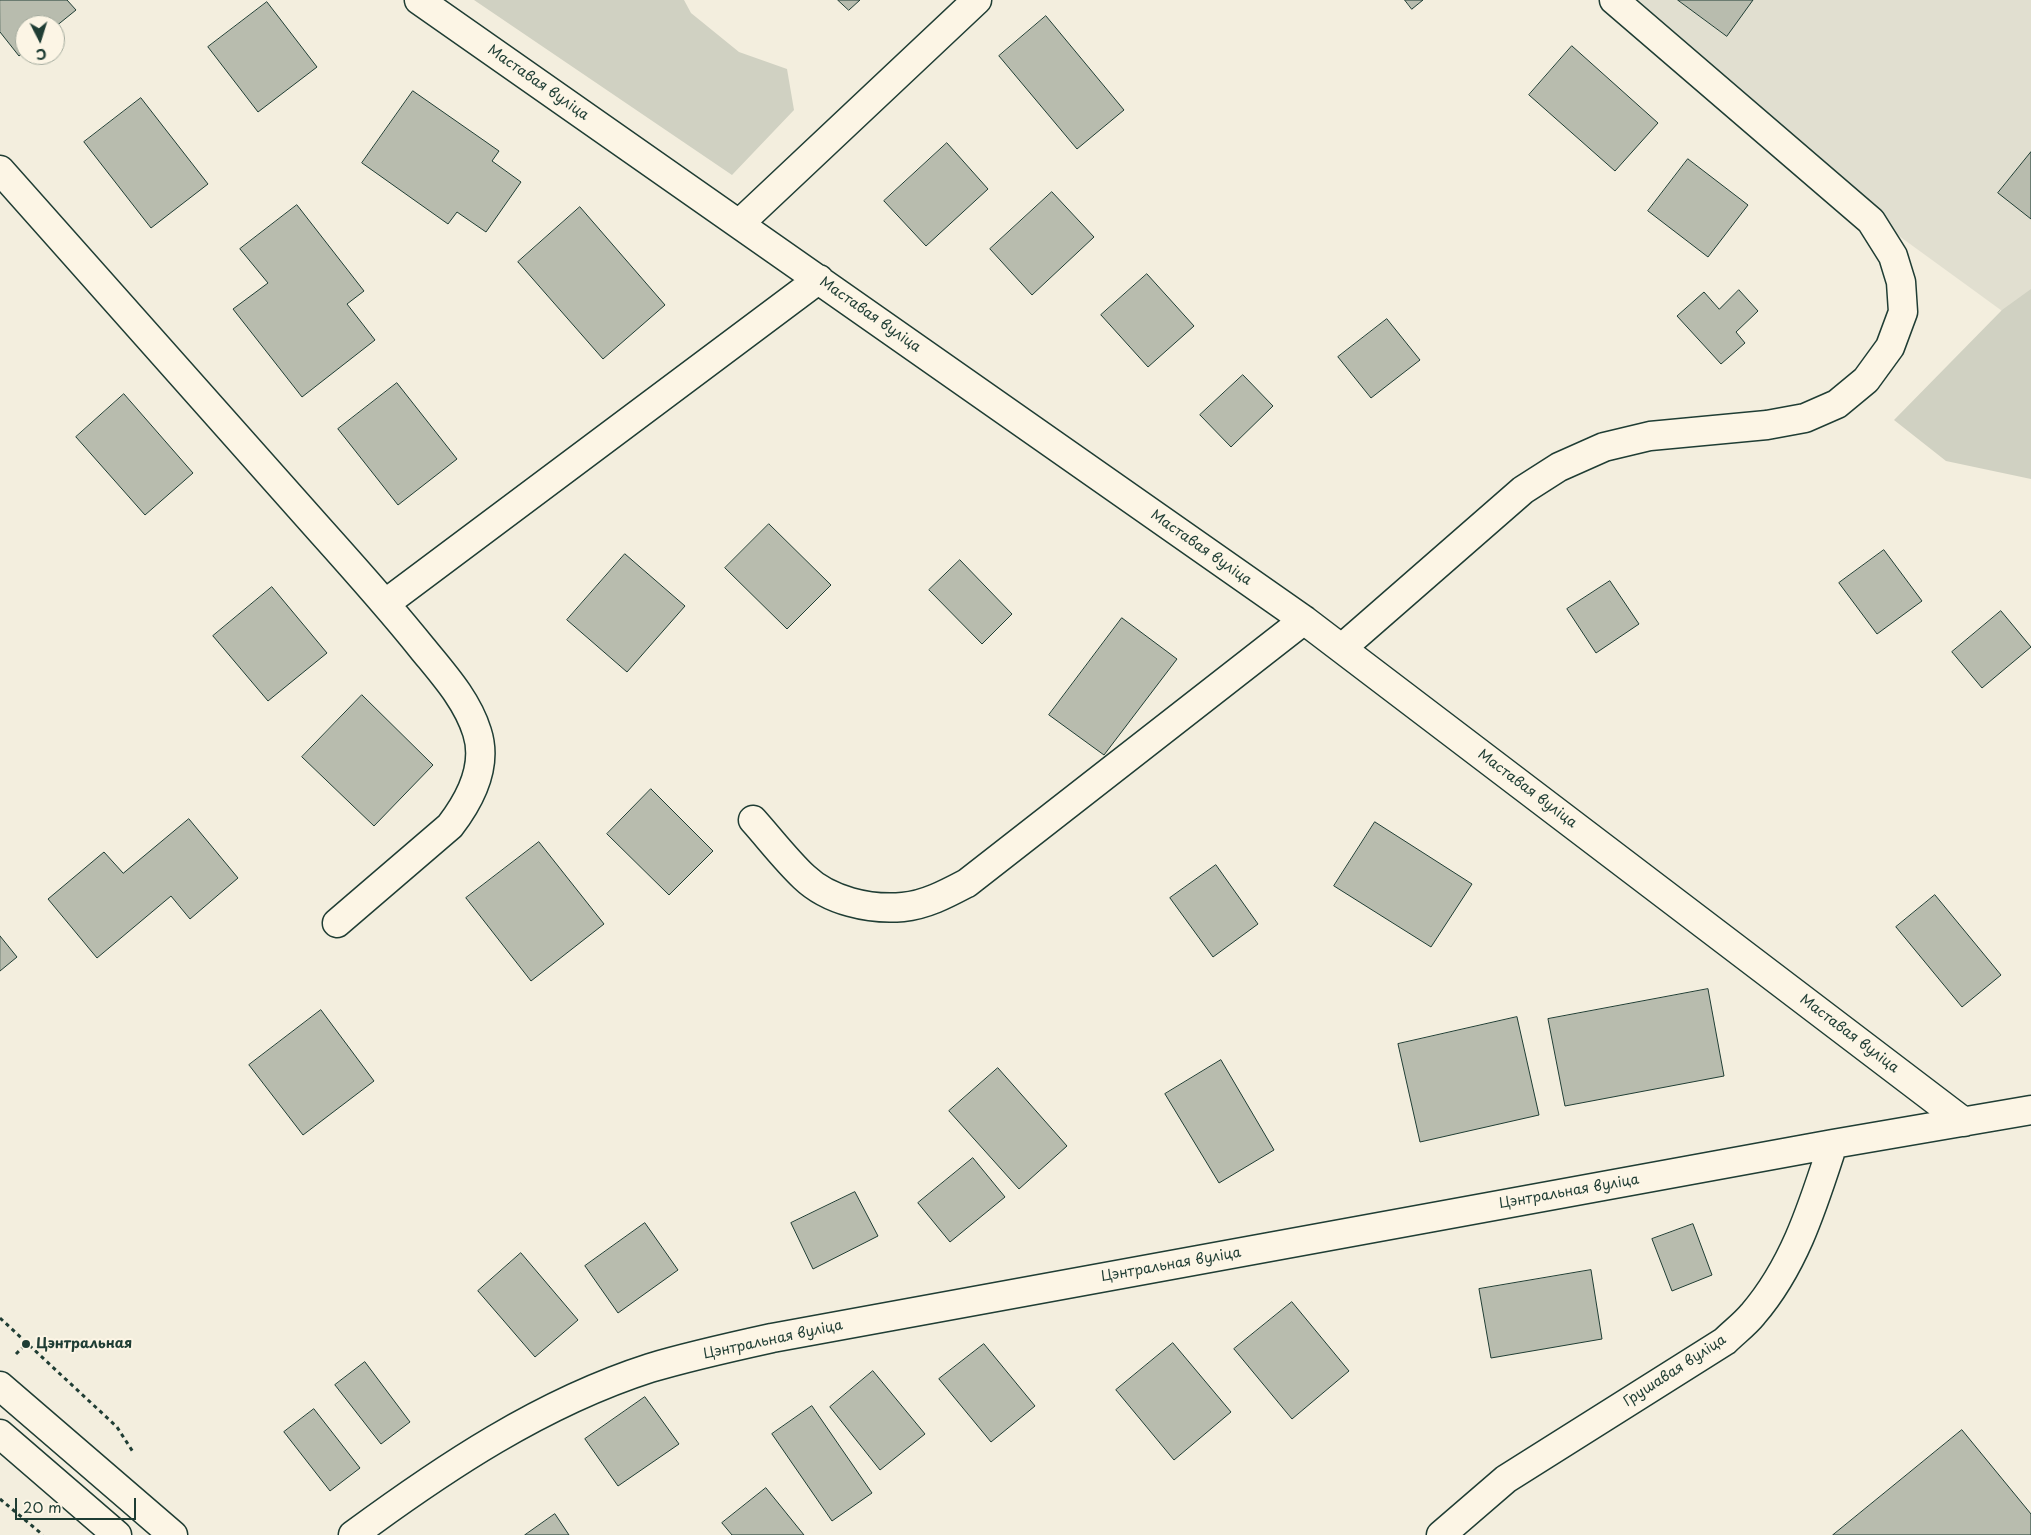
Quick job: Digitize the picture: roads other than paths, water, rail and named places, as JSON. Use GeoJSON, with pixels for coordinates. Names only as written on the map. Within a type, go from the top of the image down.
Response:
{"type":"FeatureCollection","features":[{"type":"Feature","properties":{"kind":"street","name":"Маставая вуліца"},"geometry":{"type":"LineString","coordinates":[[419,0],[1304,620],[1964,1122]]}},
{"type":"Feature","properties":{"kind":"street"},"geometry":{"type":"LineString","coordinates":[[739,224],[976,0]]}},
{"type":"Feature","properties":{"kind":"street"},"geometry":{"type":"LineString","coordinates":[[1342,648],[1523,490],[1559,467],[1604,447],[1650,436],[1758,426],[1805,418],[1837,404],[1866,380],[1890,347],[1903,312],[1901,282],[1893,256],[1871,221],[1614,0]]}},
{"type":"Feature","properties":{"kind":"street"},"geometry":{"type":"LineString","coordinates":[[0,170],[386,603],[451,683],[469,710],[478,735],[480,760],[475,786],[465,807],[450,826],[337,923]]}},
{"type":"Feature","properties":{"kind":"street"},"geometry":{"type":"LineString","coordinates":[[386,603],[819,279]]}},
{"type":"Feature","properties":{"kind":"street"},"geometry":{"type":"LineString","coordinates":[[753,820],[805,878],[833,896],[867,906],[904,907],[938,898],[967,883],[1304,620]]}},
{"type":"Feature","properties":{"kind":"street","name":"Цэнтральная вуліца"},"geometry":{"type":"LineString","coordinates":[[352,1535],[419,1486],[477,1450],[535,1418],[593,1390],[631,1376],[711,1352],[782,1336],[1833,1144],[2031,1110]]}},
{"type":"Feature","properties":{"kind":"street","name":"Грушавая вуліца"},"geometry":{"type":"LineString","coordinates":[[1441,1535],[1506,1480],[1550,1450],[1725,1341],[1752,1316],[1775,1284],[1795,1250],[1811,1211],[1833,1144]]}},
{"type":"Feature","properties":{"kind":"street"},"geometry":{"type":"LineString","coordinates":[[0,1386],[173,1535]]}},
{"type":"Feature","properties":{"kind":"street"},"geometry":{"type":"LineString","coordinates":[[0,1434],[117,1535]]}},
{"type":"Feature","properties":{"kind":"place","name":"Цэнтральная"},"geometry":{"type":"Point","coordinates":[26,1344]}}]}
